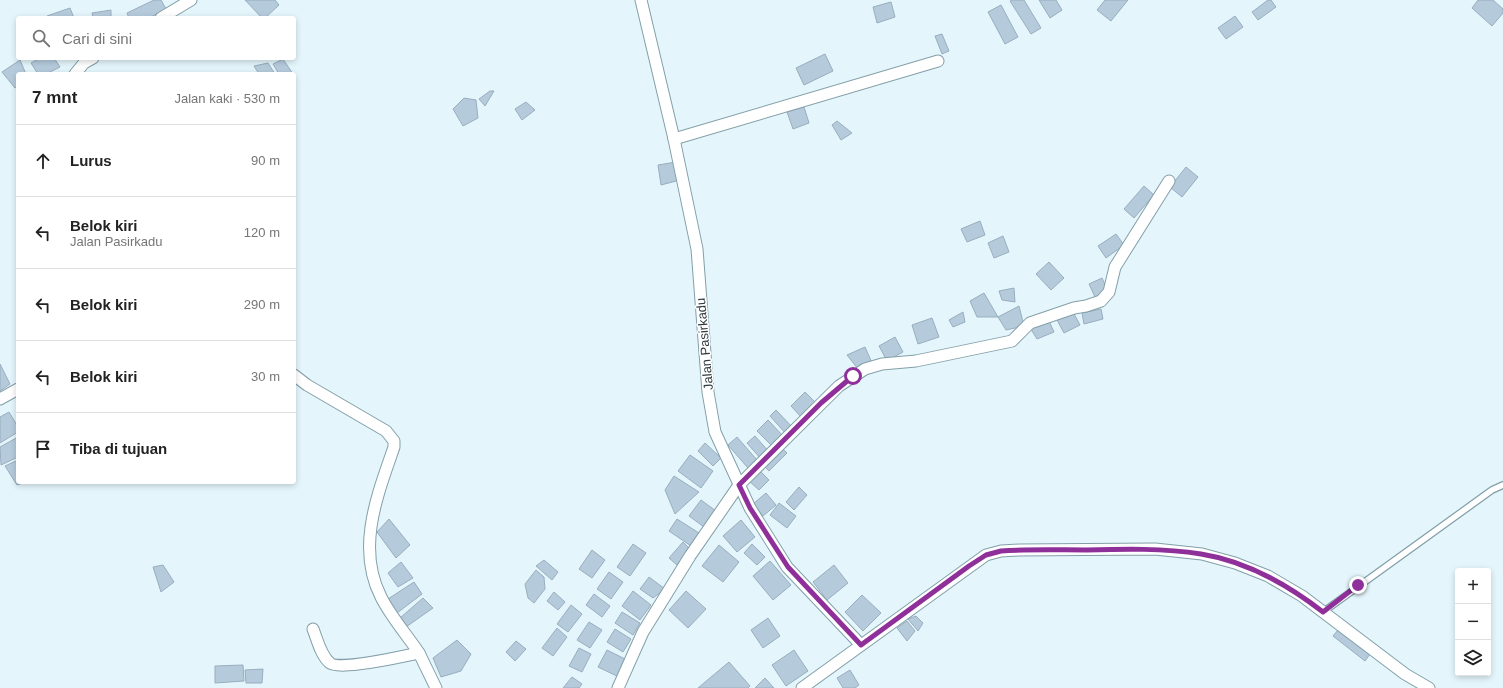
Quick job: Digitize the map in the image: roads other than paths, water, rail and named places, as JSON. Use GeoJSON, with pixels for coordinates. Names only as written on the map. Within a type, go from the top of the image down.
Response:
{"type":"FeatureCollection","features":[{"type":"Feature","properties":{"kind":"street"},"geometry":{"type":"LineString","coordinates":[[164,16],[191,0]]}},
{"type":"Feature","properties":{"kind":"street","name":"Jalan Pasirkadu"},"geometry":{"type":"LineString","coordinates":[[641,0],[674,139],[697,249],[708,392],[715,432],[750,508],[788,567],[861,645]]}},
{"type":"Feature","properties":{"kind":"street"},"geometry":{"type":"LineString","coordinates":[[77,72],[84,63],[89,60]]}},
{"type":"Feature","properties":{"kind":"street"},"geometry":{"type":"LineString","coordinates":[[674,139],[938,61]]}},
{"type":"Feature","properties":{"kind":"street"},"geometry":{"type":"LineString","coordinates":[[618,688],[643,632],[690,556],[739,485],[839,386],[865,369],[882,364],[941,357],[1012,341],[1030,323],[1074,308],[1101,301],[1109,292],[1115,267],[1169,181]]}},
{"type":"Feature","properties":{"kind":"street"},"geometry":{"type":"LineString","coordinates":[[296,377],[307,385],[386,431],[394,441],[394,447],[372,517],[370,558],[373,576],[381,598],[419,653],[436,688]]}},
{"type":"Feature","properties":{"kind":"street"},"geometry":{"type":"LineString","coordinates":[[0,399],[16,390]]}},
{"type":"Feature","properties":{"kind":"street"},"geometry":{"type":"LineString","coordinates":[[802,688],[986,555],[1001,551],[1154,549],[1202,554],[1268,576],[1302,596],[1405,674],[1429,688]]}},
{"type":"Feature","properties":{"kind":"street"},"geometry":{"type":"LineString","coordinates":[[313,629],[328,662],[336,665],[382,661],[419,653]]}},
{"type":"Feature","properties":{"kind":"lane"},"geometry":{"type":"LineString","coordinates":[[1323,612],[1486,494],[1503,485]]}}]}
